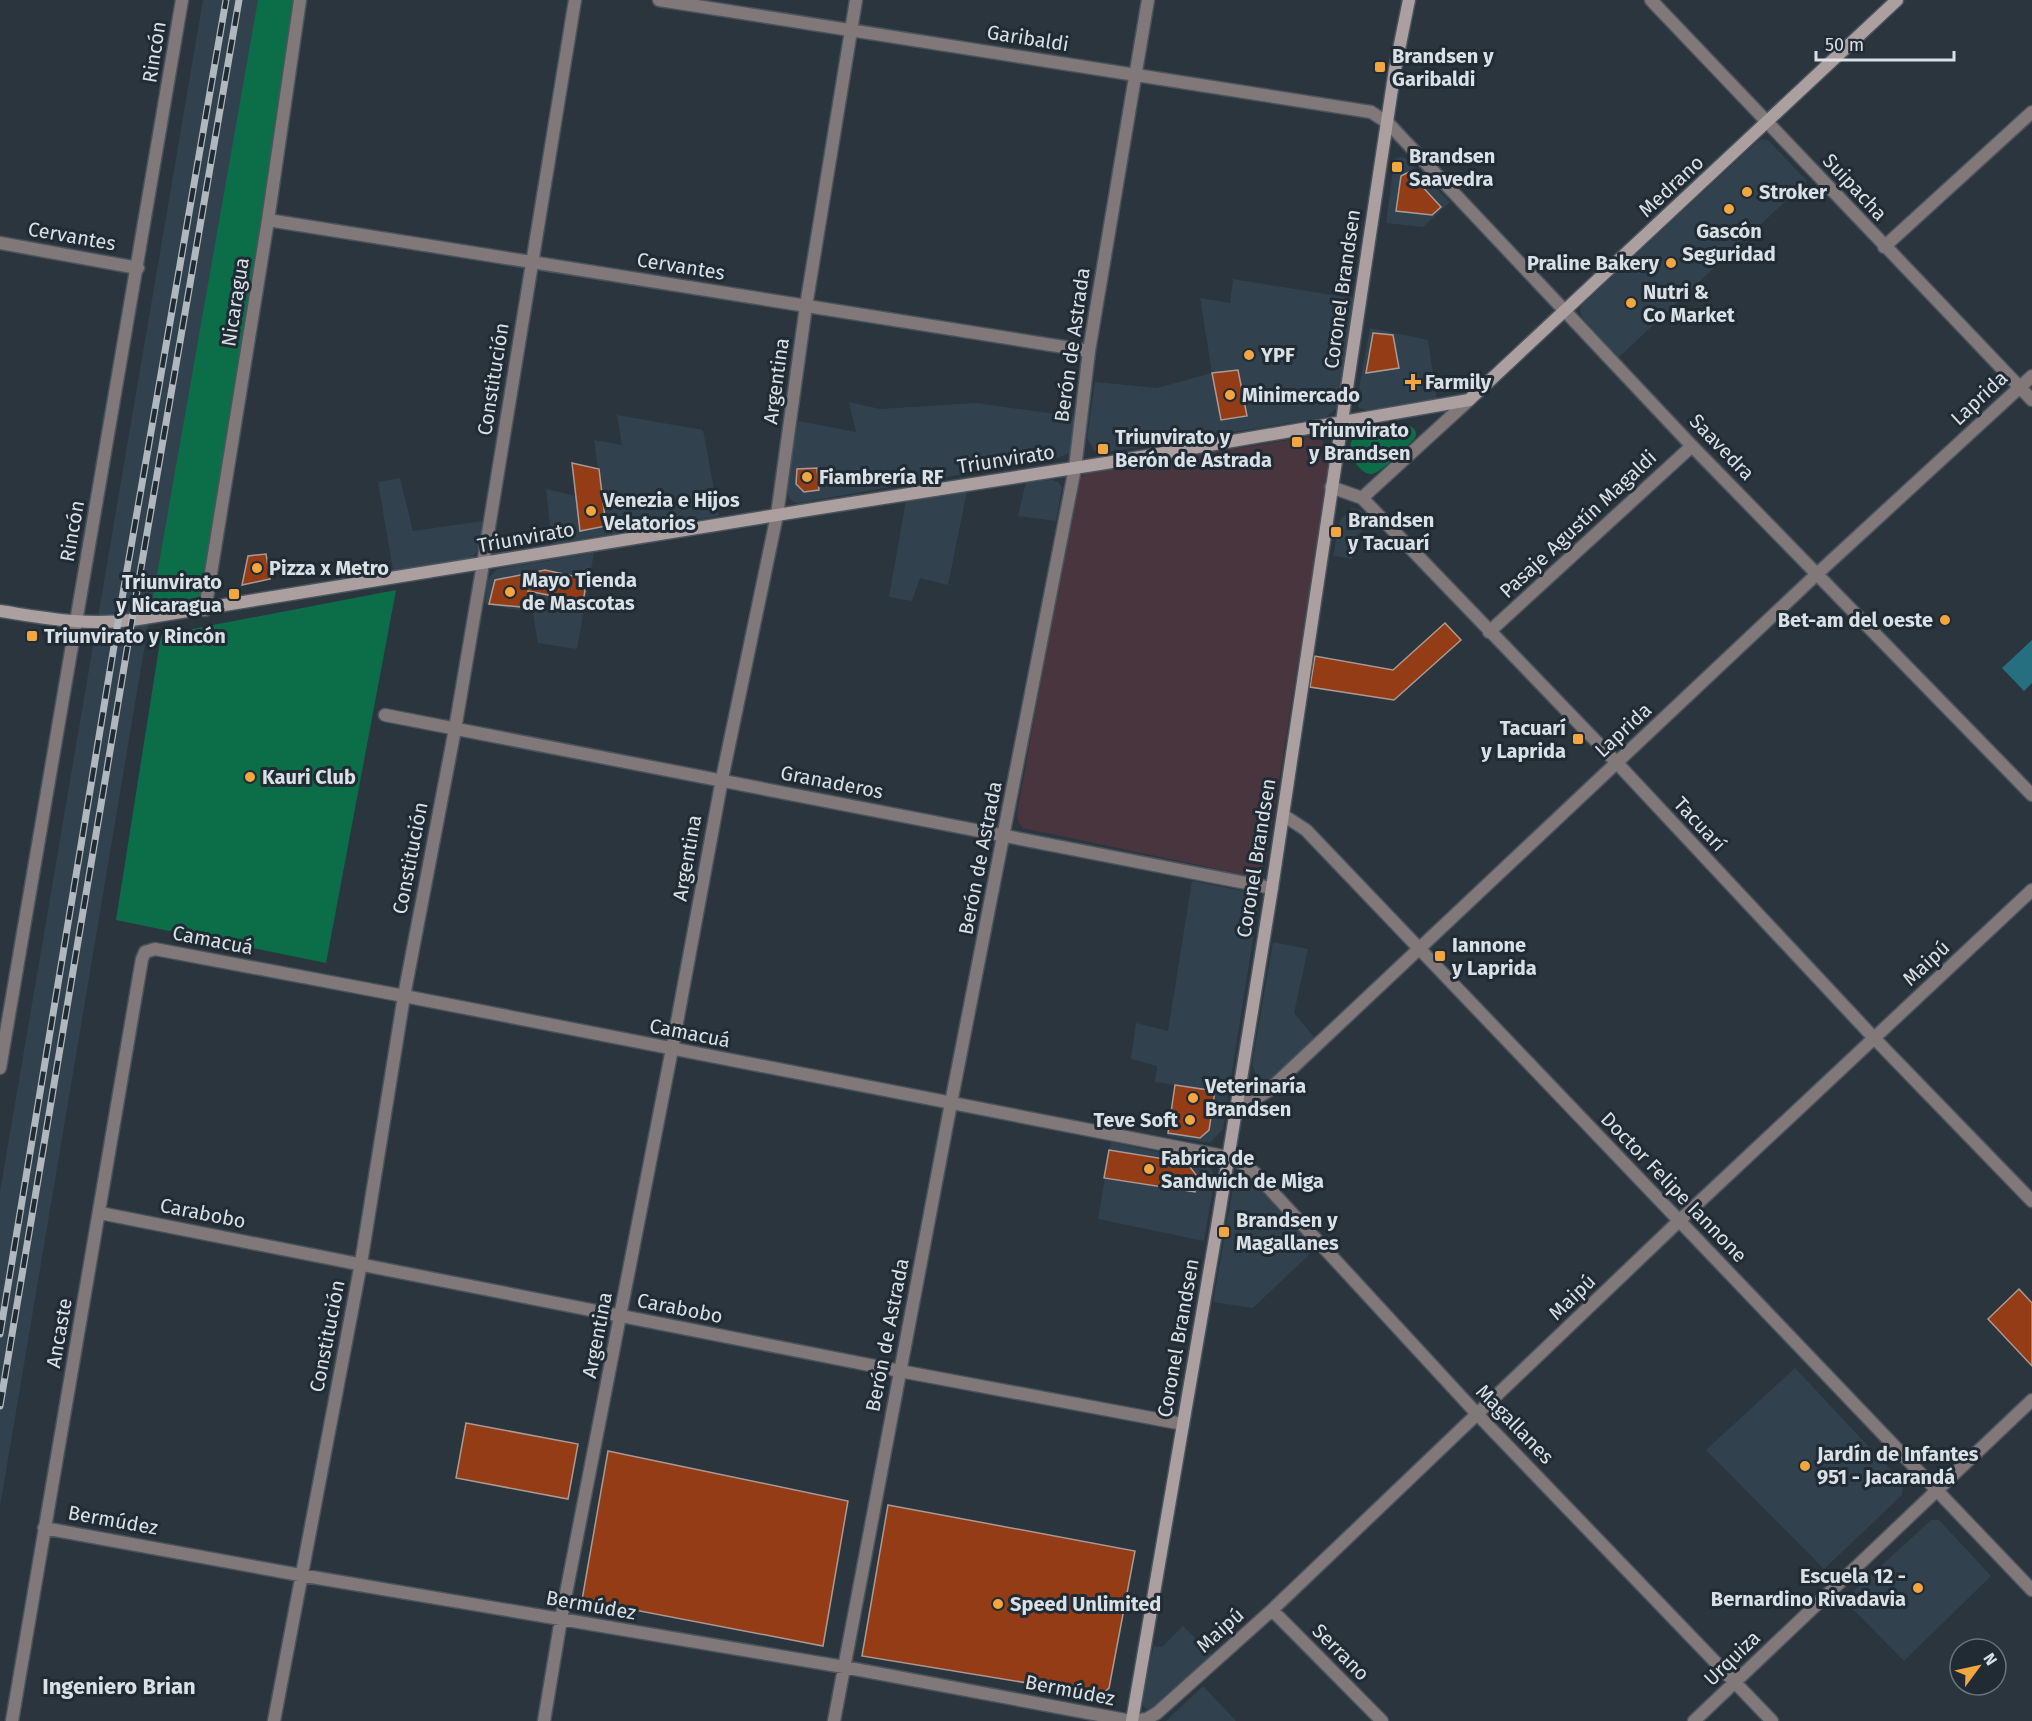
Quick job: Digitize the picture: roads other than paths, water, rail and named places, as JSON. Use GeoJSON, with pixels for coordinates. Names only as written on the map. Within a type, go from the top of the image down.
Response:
{"type":"FeatureCollection","features":[{"type":"Feature","properties":{"kind":"street","name":"Rincón"},"geometry":{"type":"LineString","coordinates":[[0,1068],[182,0]]}},
{"type":"Feature","properties":{"kind":"street","name":"Nicaragua"},"geometry":{"type":"LineString","coordinates":[[205,610],[268,220],[300,0]]}},
{"type":"Feature","properties":{"kind":"street","name":"Constitución"},"geometry":{"type":"LineString","coordinates":[[274,1721],[361,1263],[404,996],[455,729],[575,0]]}},
{"type":"Feature","properties":{"kind":"street","name":"Garibaldi"},"geometry":{"type":"LineString","coordinates":[[659,0],[1371,112],[1388,123]]}},
{"type":"Feature","properties":{"kind":"street","name":"Argentina"},"geometry":{"type":"LineString","coordinates":[[544,1721],[561,1619],[621,1316],[722,779],[777,515],[806,306],[856,0]]}},
{"type":"Feature","properties":{"kind":"street","name":"Berón de Astrada"},"geometry":{"type":"LineString","coordinates":[[834,1721],[951,1103],[1075,468],[1089,351],[1148,0]]}},
{"type":"Feature","properties":{"kind":"street","name":"Coronel Brandsen"},"geometry":{"type":"LineString","coordinates":[[1132,1721],[1272,888],[1395,69],[1409,0]]}},
{"type":"Feature","properties":{"kind":"street","name":"Suipacha"},"geometry":{"type":"LineString","coordinates":[[1651,0],[2032,400]]}},
{"type":"Feature","properties":{"kind":"street","name":"Medrano"},"geometry":{"type":"LineString","coordinates":[[1362,498],[1567,311],[1898,0]]}},
{"type":"Feature","properties":{"kind":"street"},"geometry":{"type":"LineString","coordinates":[[1884,247],[2032,112]]}},
{"type":"Feature","properties":{"kind":"street","name":"Saavedra"},"geometry":{"type":"LineString","coordinates":[[1388,123],[1692,446],[2032,795]]}},
{"type":"Feature","properties":{"kind":"street","name":"Cervantes"},"geometry":{"type":"LineString","coordinates":[[268,220],[1089,351]]}},
{"type":"Feature","properties":{"kind":"street","name":"Cervantes"},"geometry":{"type":"LineString","coordinates":[[0,243],[138,268]]}},
{"type":"Feature","properties":{"kind":"street","name":"Laprida"},"geometry":{"type":"LineString","coordinates":[[1237,1104],[1255,1099],[1268,1091],[1818,573],[2032,376]]}},
{"type":"Feature","properties":{"kind":"street"},"geometry":{"type":"LineString","coordinates":[[1342,423],[1469,400]]}},
{"type":"Feature","properties":{"kind":"street","name":"Triunvirato"},"geometry":{"type":"LineString","coordinates":[[0,611],[76,623],[118,622],[205,610],[1342,423]]}},
{"type":"Feature","properties":{"kind":"street","name":"Pasaje Agustín Magaldi"},"geometry":{"type":"LineString","coordinates":[[1489,632],[1692,446]]}},
{"type":"Feature","properties":{"kind":"street","name":"Tacuarí"},"geometry":{"type":"LineString","coordinates":[[1331,487],[1362,498],[1617,763],[1874,1038],[2032,1202]]}},
{"type":"Feature","properties":{"kind":"street","name":"Granaderos"},"geometry":{"type":"LineString","coordinates":[[385,714],[1272,888]]}},
{"type":"Feature","properties":{"kind":"street","name":"Doctor Felipe Iannone"},"geometry":{"type":"LineString","coordinates":[[1283,815],[1306,830],[2032,1590]]}},
{"type":"Feature","properties":{"kind":"street","name":"Maipú"},"geometry":{"type":"LineString","coordinates":[[1132,1721],[1147,1719],[1157,1713],[1272,1610],[1679,1221],[2032,890]]}},
{"type":"Feature","properties":{"kind":"street","name":"Camacuá"},"geometry":{"type":"LineString","coordinates":[[145,952],[155,949],[404,996],[1228,1158]]}},
{"type":"Feature","properties":{"kind":"street","name":"Ancaste"},"geometry":{"type":"LineString","coordinates":[[12,1721],[145,952]]}},
{"type":"Feature","properties":{"kind":"street","name":"Magallanes"},"geometry":{"type":"LineString","coordinates":[[1228,1158],[1242,1163],[1255,1173],[1478,1415],[1772,1721]]}},
{"type":"Feature","properties":{"kind":"street","name":"Carabobo"},"geometry":{"type":"LineString","coordinates":[[100,1213],[900,1371],[1183,1424]]}},
{"type":"Feature","properties":{"kind":"street","name":"Urquiza"},"geometry":{"type":"LineString","coordinates":[[1694,1721],[2032,1400]]}},
{"type":"Feature","properties":{"kind":"street","name":"Bermúdez"},"geometry":{"type":"LineString","coordinates":[[44,1528],[300,1575],[844,1667],[1132,1721]]}},
{"type":"Feature","properties":{"kind":"street","name":"Serrano"},"geometry":{"type":"LineString","coordinates":[[1272,1610],[1383,1721]]}},
{"type":"Feature","properties":{"kind":"water"},"geometry":{"type":"Polygon","coordinates":[[[2032,640],[2032,683],[2024,691],[2002,668],[2032,640]]]}},
{"type":"Feature","properties":{"kind":"railway"},"geometry":{"type":"LineString","coordinates":[[0,1334],[118,622],[226,0]]}},
{"type":"Feature","properties":{"kind":"railway"},"geometry":{"type":"LineString","coordinates":[[0,1406],[239,0]]}},
{"type":"Feature","properties":{"kind":"place","name":"Brandsen y Garibaldi"},"geometry":{"type":"Point","coordinates":[1380,67]}},
{"type":"Feature","properties":{"kind":"place","name":"Brandsen Saavedra"},"geometry":{"type":"Point","coordinates":[1397,167]}},
{"type":"Feature","properties":{"kind":"place","name":"Stroker"},"geometry":{"type":"Point","coordinates":[1747,192]}},
{"type":"Feature","properties":{"kind":"place","name":"Gascón Seguridad"},"geometry":{"type":"Point","coordinates":[1729,209]}},
{"type":"Feature","properties":{"kind":"place","name":"Praline Bakery"},"geometry":{"type":"Point","coordinates":[1671,263]}},
{"type":"Feature","properties":{"kind":"place","name":"Nutri & Co Market"},"geometry":{"type":"Point","coordinates":[1631,303]}},
{"type":"Feature","properties":{"kind":"place","name":"YPF"},"geometry":{"type":"Point","coordinates":[1249,355]}},
{"type":"Feature","properties":{"kind":"place","name":"Farmily"},"geometry":{"type":"Point","coordinates":[1413,382]}},
{"type":"Feature","properties":{"kind":"place","name":"Minimercado"},"geometry":{"type":"Point","coordinates":[1230,395]}},
{"type":"Feature","properties":{"kind":"place","name":"Triunvirato y Brandsen"},"geometry":{"type":"Point","coordinates":[1297,442]}},
{"type":"Feature","properties":{"kind":"place","name":"Triunvirato y Berón de Astrada"},"geometry":{"type":"Point","coordinates":[1103,449]}},
{"type":"Feature","properties":{"kind":"place","name":"Fiambrería RF"},"geometry":{"type":"Point","coordinates":[807,477]}},
{"type":"Feature","properties":{"kind":"place","name":"Venezia e Hijos Velatorios"},"geometry":{"type":"Point","coordinates":[591,511]}},
{"type":"Feature","properties":{"kind":"place","name":"Brandsen y Tacuarí"},"geometry":{"type":"Point","coordinates":[1336,532]}},
{"type":"Feature","properties":{"kind":"place","name":"Pizza x Metro"},"geometry":{"type":"Point","coordinates":[257,568]}},
{"type":"Feature","properties":{"kind":"place","name":"Mayo Tienda de Mascotas"},"geometry":{"type":"Point","coordinates":[510,592]}},
{"type":"Feature","properties":{"kind":"place","name":"Triunvirato y Nicaragua"},"geometry":{"type":"Point","coordinates":[234,594]}},
{"type":"Feature","properties":{"kind":"place","name":"Bet-am del oeste"},"geometry":{"type":"Point","coordinates":[1945,620]}},
{"type":"Feature","properties":{"kind":"place","name":"Triunvirato y Rincón"},"geometry":{"type":"Point","coordinates":[32,636]}},
{"type":"Feature","properties":{"kind":"place","name":"Tacuarí y Laprida"},"geometry":{"type":"Point","coordinates":[1578,739]}},
{"type":"Feature","properties":{"kind":"place","name":"Kauri Club"},"geometry":{"type":"Point","coordinates":[250,777]}},
{"type":"Feature","properties":{"kind":"place","name":"Iannone y Laprida"},"geometry":{"type":"Point","coordinates":[1440,956]}},
{"type":"Feature","properties":{"kind":"place","name":"Veterinaría Brandsen"},"geometry":{"type":"Point","coordinates":[1193,1098]}},
{"type":"Feature","properties":{"kind":"place","name":"Teve Soft"},"geometry":{"type":"Point","coordinates":[1190,1120]}},
{"type":"Feature","properties":{"kind":"place","name":"Fabrica de Sandwich de Miga"},"geometry":{"type":"Point","coordinates":[1149,1169]}},
{"type":"Feature","properties":{"kind":"place","name":"Brandsen y Magallanes"},"geometry":{"type":"Point","coordinates":[1224,1232]}},
{"type":"Feature","properties":{"kind":"place","name":"Jardín de Infantes 951 - Jacarandá"},"geometry":{"type":"Point","coordinates":[1805,1466]}},
{"type":"Feature","properties":{"kind":"place","name":"Escuela 12 - Bernardino Rivadavia"},"geometry":{"type":"Point","coordinates":[1918,1588]}},
{"type":"Feature","properties":{"kind":"place","name":"Speed Unlimited"},"geometry":{"type":"Point","coordinates":[998,1604]}},
{"type":"Feature","properties":{"kind":"district","name":"Ingeniero Brian"},"geometry":{"type":"Point","coordinates":[119,1686]}}]}
